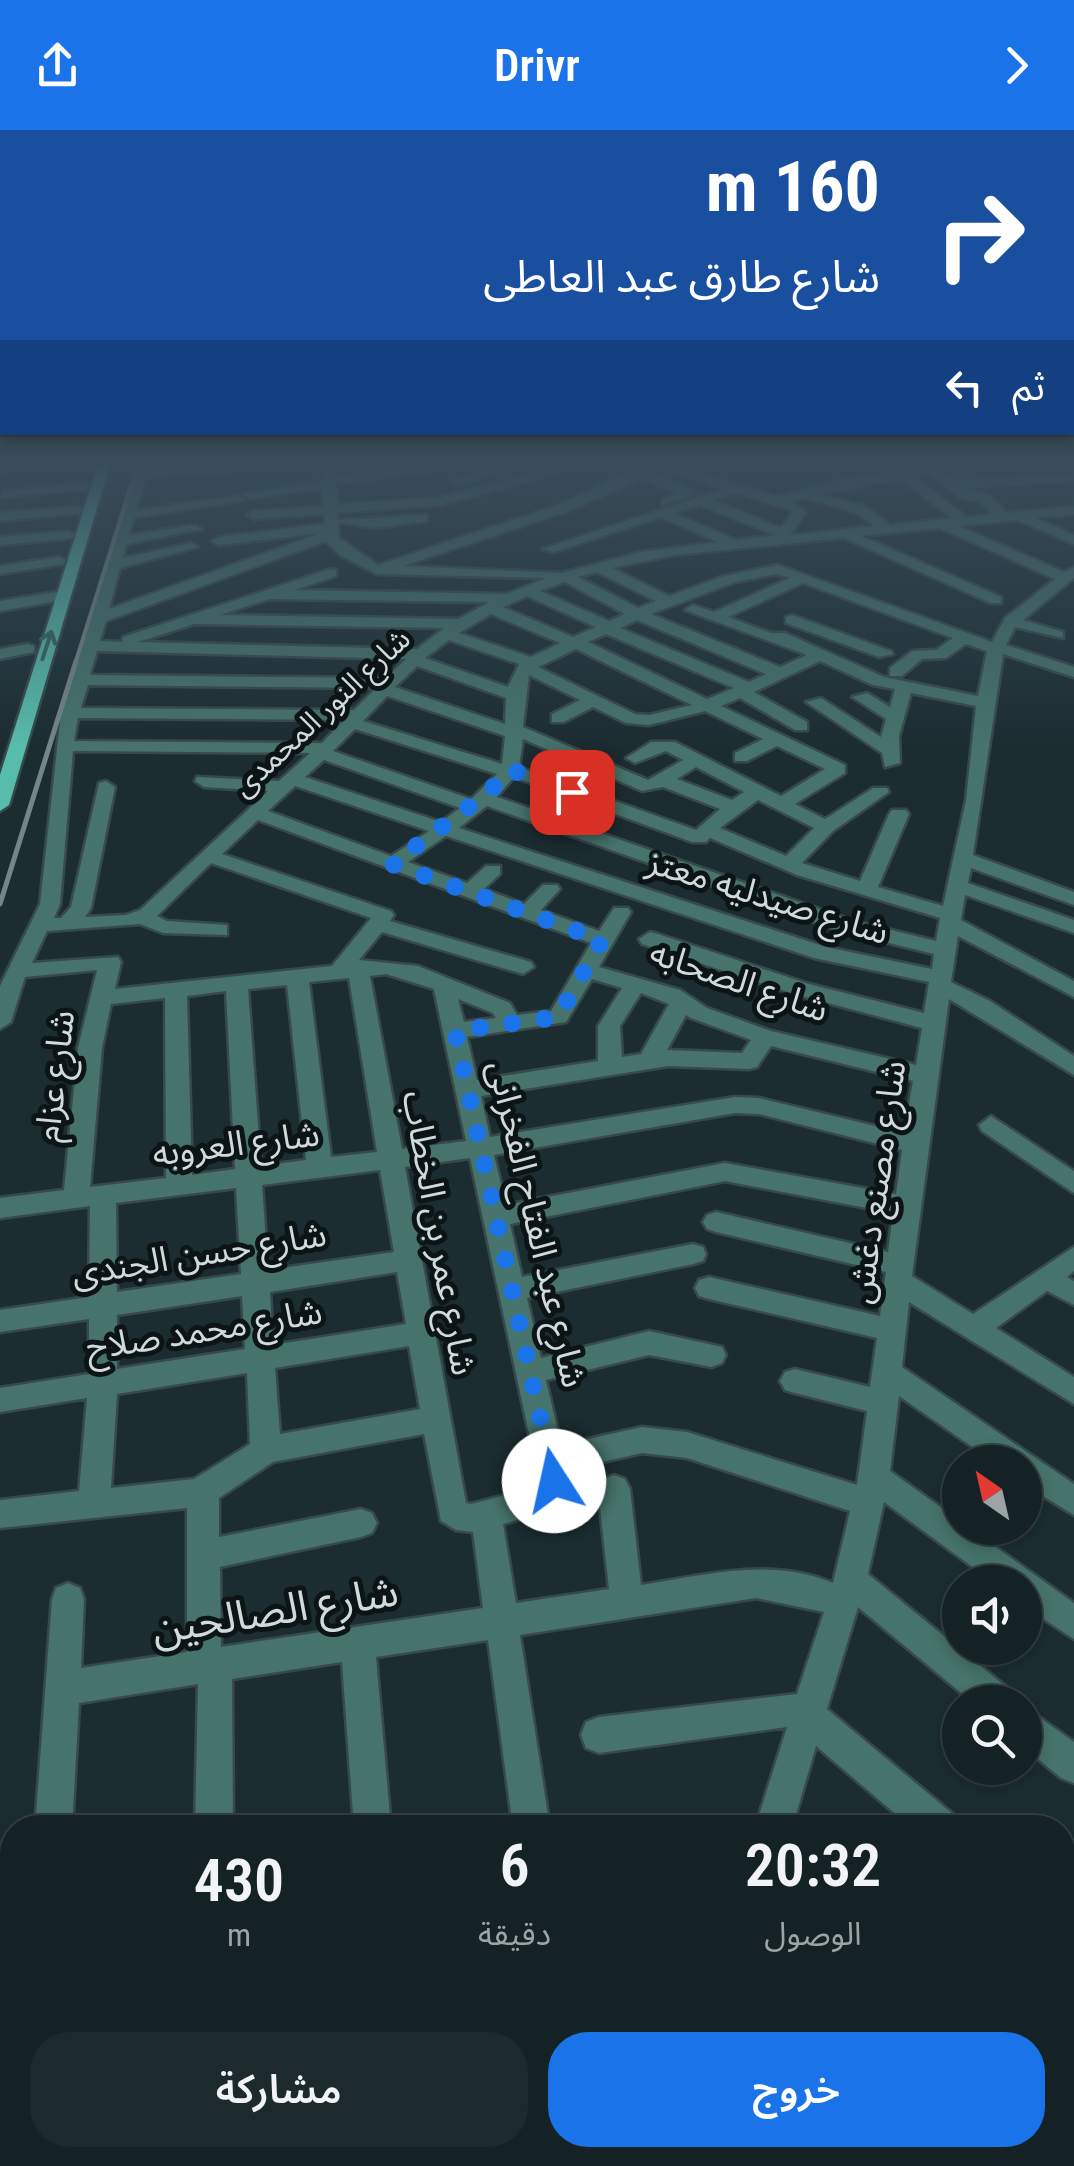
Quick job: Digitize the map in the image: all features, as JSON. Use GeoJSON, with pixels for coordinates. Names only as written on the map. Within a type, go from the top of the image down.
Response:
{"type":"FeatureCollection","features":[{"type":"Feature","properties":{"kind":"main road"},"geometry":{"type":"LineString","coordinates":[[0,806],[21,700],[68,559]]}},
{"type":"Feature","properties":{"kind":"main road"},"geometry":{"type":"LineString","coordinates":[[25,658],[54,597],[60,561]]}},
{"type":"Feature","properties":{"kind":"main road"},"geometry":{"type":"LineString","coordinates":[[0,744],[7,720]]}},
{"type":"Feature","properties":{"kind":"street"},"geometry":{"type":"LineString","coordinates":[[0,1022],[18,971],[50,904],[70,714],[115,559]]}},
{"type":"Feature","properties":{"kind":"street"},"geometry":{"type":"LineString","coordinates":[[113,565],[139,559]]}},
{"type":"Feature","properties":{"kind":"street"},"geometry":{"type":"LineString","coordinates":[[98,618],[266,559]]}},
{"type":"Feature","properties":{"kind":"street"},"geometry":{"type":"LineString","coordinates":[[286,559],[300,566]]}},
{"type":"Feature","properties":{"kind":"street"},"geometry":{"type":"LineString","coordinates":[[358,559],[377,570],[571,576],[641,616],[780,673]]}},
{"type":"Feature","properties":{"kind":"street"},"geometry":{"type":"LineString","coordinates":[[377,570],[410,559]]}},
{"type":"Feature","properties":{"kind":"street"},"geometry":{"type":"LineString","coordinates":[[577,559],[668,600]]}},
{"type":"Feature","properties":{"kind":"street","name":"شارع النور المحمدى"},"geometry":{"type":"LineString","coordinates":[[142,917],[357,719],[418,657],[455,629],[520,594],[637,559]]}},
{"type":"Feature","properties":{"kind":"street"},"geometry":{"type":"LineString","coordinates":[[885,559],[1003,634],[1074,672]]}},
{"type":"Feature","properties":{"kind":"street"},"geometry":{"type":"LineString","coordinates":[[1003,634],[1066,584],[1014,559]]}},
{"type":"Feature","properties":{"kind":"street"},"geometry":{"type":"LineString","coordinates":[[0,570],[60,561]]}},
{"type":"Feature","properties":{"kind":"street"},"geometry":{"type":"LineString","coordinates":[[392,864],[477,802],[509,770],[516,732],[516,680],[528,665],[641,616],[668,600],[766,568],[804,578],[965,637],[1058,636]]}},
{"type":"Feature","properties":{"kind":"street"},"geometry":{"type":"LineString","coordinates":[[110,646],[331,572]]}},
{"type":"Feature","properties":{"kind":"street"},"geometry":{"type":"LineString","coordinates":[[217,576],[259,596],[520,594],[611,629],[743,689],[801,726]]}},
{"type":"Feature","properties":{"kind":"street"},"geometry":{"type":"LineString","coordinates":[[714,618],[804,578]]}},
{"type":"Feature","properties":{"kind":"street"},"geometry":{"type":"LineString","coordinates":[[181,588],[201,600]]}},
{"type":"Feature","properties":{"kind":"street"},"geometry":{"type":"LineString","coordinates":[[737,656],[792,620],[846,594]]}},
{"type":"Feature","properties":{"kind":"street"},"geometry":{"type":"LineString","coordinates":[[884,594],[1003,634],[1024,677]]}},
{"type":"Feature","properties":{"kind":"street"},"geometry":{"type":"LineString","coordinates":[[0,606],[54,597]]}},
{"type":"Feature","properties":{"kind":"street"},"geometry":{"type":"LineString","coordinates":[[491,608],[708,703],[838,766],[839,772],[780,804]]}},
{"type":"Feature","properties":{"kind":"street"},"geometry":{"type":"LineString","coordinates":[[693,610],[766,636],[781,637],[842,673],[900,680],[985,702]]}},
{"type":"Feature","properties":{"kind":"street"},"geometry":{"type":"LineString","coordinates":[[890,624],[906,616]]}},
{"type":"Feature","properties":{"kind":"street"},"geometry":{"type":"LineString","coordinates":[[194,618],[455,629],[632,719],[708,703],[817,656]]}},
{"type":"Feature","properties":{"kind":"street"},"geometry":{"type":"LineString","coordinates":[[792,620],[824,625],[883,654],[938,627]]}},
{"type":"Feature","properties":{"kind":"street","name":"شارع مصنع دغش"},"geometry":{"type":"LineString","coordinates":[[777,1815],[845,1591],[871,1490],[915,1144],[949,929],[982,758],[985,702],[1003,634]]}},
{"type":"Feature","properties":{"kind":"street"},"geometry":{"type":"LineString","coordinates":[[815,702],[890,757],[900,680],[918,654],[940,655],[965,637]]}},
{"type":"Feature","properties":{"kind":"street"},"geometry":{"type":"LineString","coordinates":[[90,646],[418,657],[514,695]]}},
{"type":"Feature","properties":{"kind":"street"},"geometry":{"type":"LineString","coordinates":[[0,654],[25,658]]}},
{"type":"Feature","properties":{"kind":"street"},"geometry":{"type":"LineString","coordinates":[[79,680],[390,686],[646,786],[696,760]]}},
{"type":"Feature","properties":{"kind":"street"},"geometry":{"type":"LineString","coordinates":[[652,713],[678,690]]}},
{"type":"Feature","properties":{"kind":"street"},"geometry":{"type":"LineString","coordinates":[[861,697],[894,717]]}},
{"type":"Feature","properties":{"kind":"street"},"geometry":{"type":"LineString","coordinates":[[558,718],[593,700]]}},
{"type":"Feature","properties":{"kind":"street"},"geometry":{"type":"LineString","coordinates":[[70,714],[357,719],[866,892],[1074,990]]}},
{"type":"Feature","properties":{"kind":"street"},"geometry":{"type":"LineString","coordinates":[[741,756],[780,738]]}},
{"type":"Feature","properties":{"kind":"street"},"geometry":{"type":"LineString","coordinates":[[635,758],[664,745],[826,827]]}},
{"type":"Feature","properties":{"kind":"street"},"geometry":{"type":"LineString","coordinates":[[65,746],[323,750],[847,926],[949,929]]}},
{"type":"Feature","properties":{"kind":"street"},"geometry":{"type":"LineString","coordinates":[[663,780],[732,807]]}},
{"type":"Feature","properties":{"kind":"street","name":"شارع صيدليه معتز"},"geometry":{"type":"LineString","coordinates":[[204,781],[287,783],[822,953],[941,982],[1074,1067]]}},
{"type":"Feature","properties":{"kind":"street"},"geometry":{"type":"LineString","coordinates":[[67,924],[81,908],[106,787]]}},
{"type":"Feature","properties":{"kind":"street"},"geometry":{"type":"LineString","coordinates":[[680,868],[703,834],[732,807],[757,792]]}},
{"type":"Feature","properties":{"kind":"street"},"geometry":{"type":"LineString","coordinates":[[788,865],[826,827],[880,792]]}},
{"type":"Feature","properties":{"kind":"street"},"geometry":{"type":"LineString","coordinates":[[254,812],[602,940]]}},
{"type":"Feature","properties":{"kind":"street"},"geometry":{"type":"LineString","coordinates":[[866,892],[900,814]]}},
{"type":"Feature","properties":{"kind":"street"},"geometry":{"type":"LineString","coordinates":[[206,855],[384,914],[349,968]]}},
{"type":"Feature","properties":{"kind":"street"},"geometry":{"type":"LineString","coordinates":[[964,858],[1074,899]]}},
{"type":"Feature","properties":{"kind":"street"},"geometry":{"type":"LineString","coordinates":[[468,892],[493,870]]}},
{"type":"Feature","properties":{"kind":"street"},"geometry":{"type":"LineString","coordinates":[[958,886],[1074,926]]}},
{"type":"Feature","properties":{"kind":"street"},"geometry":{"type":"LineString","coordinates":[[527,913],[550,889]]}},
{"type":"Feature","properties":{"kind":"street"},"geometry":{"type":"LineString","coordinates":[[455,1031],[558,1017],[621,912]]}},
{"type":"Feature","properties":{"kind":"street"},"geometry":{"type":"LineString","coordinates":[[42,926],[142,917],[160,926],[220,930]]}},
{"type":"Feature","properties":{"kind":"street"},"geometry":{"type":"LineString","coordinates":[[378,924],[524,968]]}},
{"type":"Feature","properties":{"kind":"street"},"geometry":{"type":"LineString","coordinates":[[650,939],[802,989],[936,1024]]}},
{"type":"Feature","properties":{"kind":"street"},"geometry":{"type":"LineString","coordinates":[[432,980],[448,945]]}},
{"type":"Feature","properties":{"kind":"street","name":"شارع عزام"},"geometry":{"type":"LineString","coordinates":[[18,971],[110,962],[90,1048],[89,1197],[103,1306],[103,1384],[94,1503]]}},
{"type":"Feature","properties":{"kind":"street"},"geometry":{"type":"LineString","coordinates":[[101,998],[349,968],[386,967],[432,980],[502,1008],[511,1024]]}},
{"type":"Feature","properties":{"kind":"street","name":"شارع عمر بن الخطاب"},"geometry":{"type":"LineString","coordinates":[[349,968],[392,1160],[436,1419],[502,1621],[530,1815]]}},
{"type":"Feature","properties":{"kind":"street","name":"شارع الصحابه"},"geometry":{"type":"LineString","coordinates":[[585,970],[682,1000],[700,1012],[765,1038],[927,1076]]}},
{"type":"Feature","properties":{"kind":"street"},"geometry":{"type":"LineString","coordinates":[[297,974],[320,1168]]}},
{"type":"Feature","properties":{"kind":"street","name":"شارع عبد الفتاح الفخرانى"},"geometry":{"type":"LineString","coordinates":[[432,980],[455,1031],[552,1460]]}},
{"type":"Feature","properties":{"kind":"street"},"geometry":{"type":"LineString","coordinates":[[236,982],[266,1450]]}},
{"type":"Feature","properties":{"kind":"street"},"geometry":{"type":"LineString","coordinates":[[610,1065],[609,1026],[636,984]]}},
{"type":"Feature","properties":{"kind":"street"},"geometry":{"type":"LineString","coordinates":[[176,990],[179,1186]]}},
{"type":"Feature","properties":{"kind":"street"},"geometry":{"type":"LineString","coordinates":[[650,1060],[682,1000]]}},
{"type":"Feature","properties":{"kind":"street"},"geometry":{"type":"LineString","coordinates":[[468,1090],[650,1060],[680,1057],[749,1061],[765,1038]]}},
{"type":"Feature","properties":{"kind":"street","name":"شارع العروبه"},"geometry":{"type":"LineString","coordinates":[[0,1208],[481,1148],[747,1105],[915,1144]]}},
{"type":"Feature","properties":{"kind":"street"},"geometry":{"type":"LineString","coordinates":[[991,1125],[1074,1184]]}},
{"type":"Feature","properties":{"kind":"street"},"geometry":{"type":"LineString","coordinates":[[497,1217],[732,1172],[906,1206]]}},
{"type":"Feature","properties":{"kind":"street"},"geometry":{"type":"LineString","coordinates":[[716,1222],[899,1273],[974,1329],[1074,1392]]}},
{"type":"Feature","properties":{"kind":"street"},"geometry":{"type":"LineString","coordinates":[[513,1290],[692,1254]]}},
{"type":"Feature","properties":{"kind":"street"},"geometry":{"type":"LineString","coordinates":[[974,1329],[1074,1256]]}},
{"type":"Feature","properties":{"kind":"street","name":"شارع حسن الجندى"},"geometry":{"type":"LineString","coordinates":[[0,1321],[409,1260]]}},
{"type":"Feature","properties":{"kind":"street"},"geometry":{"type":"LineString","coordinates":[[1045,1277],[1074,1294]]}},
{"type":"Feature","properties":{"kind":"street"},"geometry":{"type":"LineString","coordinates":[[709,1288],[892,1330]]}},
{"type":"Feature","properties":{"kind":"street","name":"شارع محمد صلاح"},"geometry":{"type":"LineString","coordinates":[[0,1400],[420,1333]]}},
{"type":"Feature","properties":{"kind":"street"},"geometry":{"type":"LineString","coordinates":[[532,1372],[650,1343],[712,1354]]}},
{"type":"Feature","properties":{"kind":"street"},"geometry":{"type":"LineString","coordinates":[[886,1372],[993,1445]]}},
{"type":"Feature","properties":{"kind":"street"},"geometry":{"type":"LineString","coordinates":[[795,1381],[882,1402]]}},
{"type":"Feature","properties":{"kind":"street"},"geometry":{"type":"LineString","coordinates":[[0,1514],[202,1491],[266,1450],[436,1419]]}},
{"type":"Feature","properties":{"kind":"street"},"geometry":{"type":"LineString","coordinates":[[469,1512],[551,1494],[552,1460],[657,1440],[871,1490],[992,1565]]}},
{"type":"Feature","properties":{"kind":"street"},"geometry":{"type":"LineString","coordinates":[[1042,1479],[1074,1501]]}},
{"type":"Feature","properties":{"kind":"street"},"geometry":{"type":"LineString","coordinates":[[614,1490],[627,1602]]}},
{"type":"Feature","properties":{"kind":"street"},"geometry":{"type":"LineString","coordinates":[[202,1491],[214,1815]]}},
{"type":"Feature","properties":{"kind":"street"},"geometry":{"type":"LineString","coordinates":[[203,1555],[361,1523]]}},
{"type":"Feature","properties":{"kind":"street","name":"شارع الصالحين"},"geometry":{"type":"LineString","coordinates":[[62,1688],[756,1582],[814,1591],[845,1591]]}},
{"type":"Feature","properties":{"kind":"street"},"geometry":{"type":"LineString","coordinates":[[845,1591],[975,1685]]}},
{"type":"Feature","properties":{"kind":"street"},"geometry":{"type":"LineString","coordinates":[[54,1815],[68,1599]]}},
{"type":"Feature","properties":{"kind":"street"},"geometry":{"type":"LineString","coordinates":[[1042,1599],[1074,1623]]}},
{"type":"Feature","properties":{"kind":"street"},"geometry":{"type":"LineString","coordinates":[[358,1643],[372,1815]]}},
{"type":"Feature","properties":{"kind":"street"},"geometry":{"type":"LineString","coordinates":[[599,1735],[775,1708],[806,1714],[926,1815]]}},
{"type":"Feature","properties":{"kind":"street"},"geometry":{"type":"LineString","coordinates":[[1042,1739],[1074,1766]]}},
{"type":"Feature","properties":{"kind":"railway"},"geometry":{"type":"LineString","coordinates":[[75,664],[108,559]]}},
{"type":"Feature","properties":{"kind":"railway"},"geometry":{"type":"LineString","coordinates":[[0,904],[76,661]]}},
{"type":"Feature","properties":{"kind":"route"},"geometry":{"type":"LineString","coordinates":[[554,1481],[455,1031],[558,1017],[602,940],[392,864],[490,791],[509,769],[572,792]]}}]}
